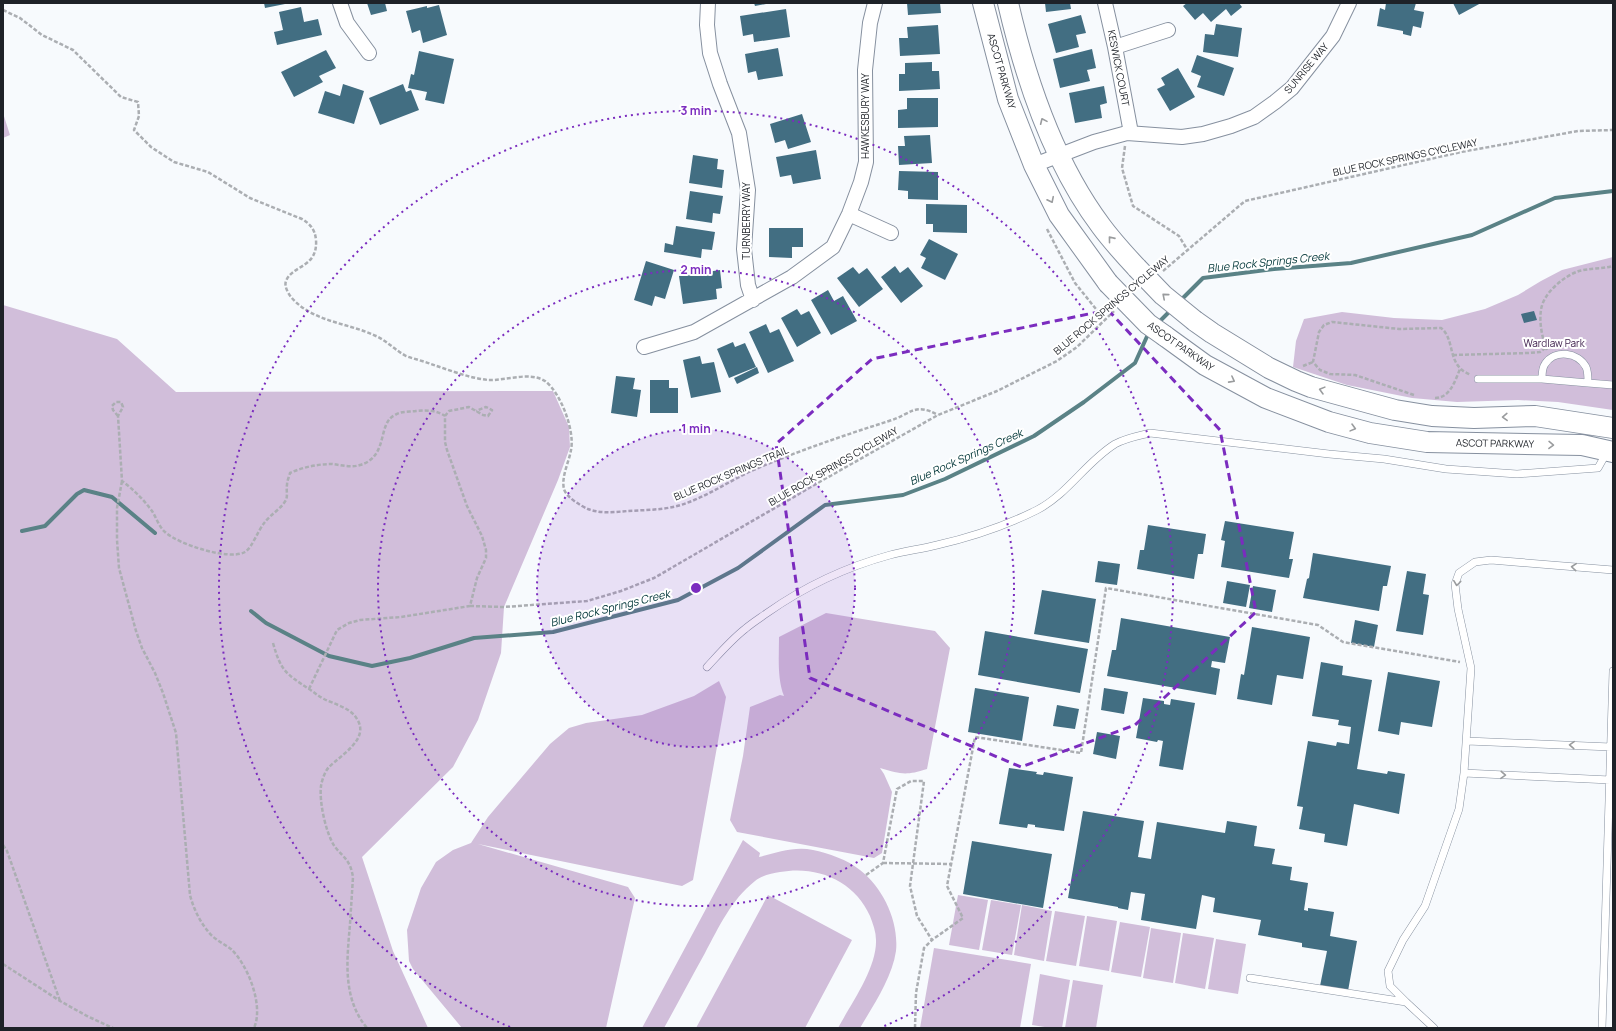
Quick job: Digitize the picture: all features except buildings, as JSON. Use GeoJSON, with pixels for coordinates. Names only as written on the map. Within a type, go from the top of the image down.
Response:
{"type":"FeatureCollection","features":[{"type":"Feature","properties":{"kind":"main road","name":"ASCOT PARKWAY"},"geometry":{"type":"LineString","coordinates":[[983,3],[1008,99],[1034,165],[1059,215],[1108,283],[1148,324],[1205,365],[1266,398],[1329,422],[1370,433],[1427,442],[1582,445],[1611,451]]}},
{"type":"Feature","properties":{"kind":"main road"},"geometry":{"type":"LineString","coordinates":[[1008,3],[1029,82],[1040,113],[1071,178],[1100,225],[1137,268],[1163,294],[1212,333],[1268,368],[1312,388],[1395,410],[1432,416],[1474,418],[1535,416],[1613,428]]}},
{"type":"Feature","properties":{"kind":"street"},"geometry":{"type":"LineString","coordinates":[[340,3],[347,23],[369,53]]}},
{"type":"Feature","properties":{"kind":"street","name":"TURNBERRY WAY"},"geometry":{"type":"LineString","coordinates":[[708,3],[710,53],[739,133],[748,190],[744,249],[748,285],[753,300]]}},
{"type":"Feature","properties":{"kind":"street","name":"HAWKESBURY WAY"},"geometry":{"type":"LineString","coordinates":[[644,347],[694,332],[792,277],[833,247],[849,214],[861,182],[866,162],[865,70],[870,23],[875,3]]}},
{"type":"Feature","properties":{"kind":"street","name":"KESWICK COURT"},"geometry":{"type":"LineString","coordinates":[[1105,3],[1115,47],[1129,133]]}},
{"type":"Feature","properties":{"kind":"street","name":"SUNRISE WAY"},"geometry":{"type":"LineString","coordinates":[[1034,165],[1094,142],[1129,133],[1182,137],[1203,134],[1231,126],[1254,116],[1292,88],[1333,36],[1349,3]]}},
{"type":"Feature","properties":{"kind":"street"},"geometry":{"type":"LineString","coordinates":[[1115,47],[1168,30]]}},
{"type":"Feature","properties":{"kind":"street"},"geometry":{"type":"LineString","coordinates":[[849,214],[891,233]]}},
{"type":"Feature","properties":{"kind":"lane"},"geometry":{"type":"LineString","coordinates":[[1542,379],[1543,369],[1550,358],[1557,354],[1567,354],[1577,357],[1586,368],[1588,383]]}},
{"type":"Feature","properties":{"kind":"lane"},"geometry":{"type":"LineString","coordinates":[[1478,379],[1542,379],[1613,385]]}},
{"type":"Feature","properties":{"kind":"lane"},"geometry":{"type":"LineString","coordinates":[[707,667],[745,628],[784,601],[841,571],[889,555],[936,546],[997,528],[1039,509],[1062,493],[1104,453],[1116,444],[1128,438],[1150,433],[1384,459],[1446,469],[1517,474],[1598,468],[1611,451]]}},
{"type":"Feature","properties":{"kind":"lane"},"geometry":{"type":"LineString","coordinates":[[1434,1028],[1390,986],[1388,971],[1403,940],[1425,906],[1459,809],[1467,741],[1471,668],[1457,600],[1455,584],[1459,573],[1475,562],[1492,560],[1613,570]]}},
{"type":"Feature","properties":{"kind":"lane"},"geometry":{"type":"LineString","coordinates":[[1602,1028],[1613,671]]}},
{"type":"Feature","properties":{"kind":"lane"},"geometry":{"type":"LineString","coordinates":[[1467,741],[1611,747]]}},
{"type":"Feature","properties":{"kind":"lane"},"geometry":{"type":"LineString","coordinates":[[1464,773],[1610,780]]}},
{"type":"Feature","properties":{"kind":"lane"},"geometry":{"type":"LineString","coordinates":[[1250,978],[1406,1002]]}},
{"type":"Feature","properties":{"kind":"path","name":"BLUE ROCK SPRINGS TRAIL"},"geometry":{"type":"LineString","coordinates":[[3,10],[20,18],[42,35],[73,50],[121,97],[138,102],[139,116],[134,130],[151,147],[174,162],[208,172],[250,198],[302,219],[309,224],[314,230],[316,251],[312,258],[286,281],[286,289],[299,304],[319,316],[376,336],[406,356],[445,369],[488,380],[529,377],[544,381],[556,394],[571,426],[572,449],[564,477],[564,489],[569,496],[588,508],[601,512],[613,512],[672,507],[694,500],[760,467],[861,430],[895,420],[917,409],[927,409],[938,415]]}},
{"type":"Feature","properties":{"kind":"path","name":"BLUE ROCK SPRINGS CYCLEWAY"},"geometry":{"type":"LineString","coordinates":[[1158,275],[1245,201],[1461,152],[1578,131],[1613,130]]}},
{"type":"Feature","properties":{"kind":"path"},"geometry":{"type":"LineString","coordinates":[[1129,133],[1122,168],[1133,206],[1179,236],[1188,251]]}},
{"type":"Feature","properties":{"kind":"path"},"geometry":{"type":"LineString","coordinates":[[1047,228],[1075,283],[1104,319]]}},
{"type":"Feature","properties":{"kind":"path"},"geometry":{"type":"LineString","coordinates":[[1550,358],[1541,327],[1541,309],[1545,299],[1558,282],[1579,271],[1613,266]]}},
{"type":"Feature","properties":{"kind":"path","name":"BLUE ROCK SPRINGS CYCLEWAY"},"geometry":{"type":"LineString","coordinates":[[309,689],[337,630],[349,623],[360,620],[401,617],[470,606],[504,607],[587,601],[621,591],[654,578],[938,415],[1057,362],[1077,347],[1104,319],[1116,309]]}},
{"type":"Feature","properties":{"kind":"path"},"geometry":{"type":"LineString","coordinates":[[1420,397],[1355,375],[1330,374],[1320,370],[1313,362],[1319,332],[1324,325],[1332,322],[1398,329],[1441,328],[1446,332],[1453,355],[1460,369],[1478,379]]}},
{"type":"Feature","properties":{"kind":"path"},"geometry":{"type":"LineString","coordinates":[[1453,355],[1528,353],[1540,352],[1546,348]]}},
{"type":"Feature","properties":{"kind":"path"},"geometry":{"type":"LineString","coordinates":[[1432,398],[1437,399],[1451,391],[1460,369]]}},
{"type":"Feature","properties":{"kind":"path"},"geometry":{"type":"LineString","coordinates":[[118,416],[113,410],[112,406],[116,402],[120,402],[123,407],[118,416],[122,481],[117,508],[119,568],[136,631],[142,648],[156,673],[176,733],[190,895],[193,907],[208,932],[231,950],[241,961],[256,999],[258,1012],[254,1028]]}},
{"type":"Feature","properties":{"kind":"path"},"geometry":{"type":"LineString","coordinates":[[470,606],[477,578],[486,558],[486,550],[482,536],[467,506],[450,462],[445,442],[445,416],[449,411],[469,408],[476,411],[488,416],[492,410],[486,407],[476,411]]}},
{"type":"Feature","properties":{"kind":"path"},"geometry":{"type":"LineString","coordinates":[[122,481],[132,488],[151,509],[163,530],[170,535],[194,547],[235,555],[246,552],[264,522],[282,505],[286,498],[287,483],[290,473],[318,465],[359,465],[370,461],[376,455],[384,437],[387,421],[393,415],[401,412],[439,411],[445,416]]}},
{"type":"Feature","properties":{"kind":"path"},"geometry":{"type":"LineString","coordinates":[[915,1028],[916,993],[924,948],[932,940],[963,918],[947,886],[975,737],[1080,753],[1106,588],[1318,624],[1343,642],[1470,664]]}},
{"type":"Feature","properties":{"kind":"path"},"geometry":{"type":"LineString","coordinates":[[273,643],[278,661],[286,673],[323,699],[350,711],[357,719],[360,726],[356,742],[340,759],[329,767],[324,775],[321,786],[321,798],[328,832],[335,846],[351,866],[353,877],[346,969],[348,987],[358,1018],[367,1028]]}},
{"type":"Feature","properties":{"kind":"path"},"geometry":{"type":"LineString","coordinates":[[883,863],[897,789],[911,781],[924,781],[910,886],[917,916],[932,940]]}},
{"type":"Feature","properties":{"kind":"path"},"geometry":{"type":"LineString","coordinates":[[3,845],[7,852],[60,1001]]}},
{"type":"Feature","properties":{"kind":"path"},"geometry":{"type":"LineString","coordinates":[[866,875],[883,863],[951,864]]}},
{"type":"Feature","properties":{"kind":"path"},"geometry":{"type":"LineString","coordinates":[[3,964],[60,1001],[113,1028]]}},
{"type":"Feature","properties":{"kind":"highlighted area"},"geometry":{"type":"Polygon","coordinates":[[[1108,310],[1220,430],[1256,612],[1135,725],[1021,767],[810,678],[776,444],[872,359],[1108,310]]]}},
{"type":"Feature","properties":{"kind":"green space"},"geometry":{"type":"Polygon","coordinates":[[[3,113],[10,135],[3,138],[3,113]]]}},
{"type":"Feature","properties":{"kind":"green space","name":"Wardlaw Park"},"geometry":{"type":"Polygon","coordinates":[[[1613,257],[1613,410],[1558,402],[1518,400],[1457,402],[1412,398],[1347,385],[1293,367],[1296,341],[1304,319],[1342,312],[1394,318],[1442,320],[1485,309],[1518,295],[1562,270],[1613,257]]]}},
{"type":"Feature","properties":{"kind":"green space"},"geometry":{"type":"Polygon","coordinates":[[[3,305],[117,339],[176,392],[553,391],[569,427],[570,447],[558,480],[504,607],[501,653],[478,720],[453,767],[362,857],[393,951],[428,1028],[3,1028],[3,305]]]}},
{"type":"Feature","properties":{"kind":"green space"},"geometry":{"type":"Polygon","coordinates":[[[826,613],[935,631],[950,648],[927,769],[913,773],[903,773],[880,768],[892,792],[882,853],[874,858],[737,832],[730,820],[743,756],[750,707],[780,695],[784,696],[779,675],[779,637],[826,613]]]}},
{"type":"Feature","properties":{"kind":"green space"},"geometry":{"type":"Polygon","coordinates":[[[719,681],[726,697],[693,880],[682,886],[478,844],[628,887],[635,898],[606,1028],[462,1028],[413,969],[409,961],[407,930],[421,888],[436,862],[453,850],[471,843],[488,817],[550,744],[569,728],[586,723],[642,715],[694,696],[719,681]]]}},
{"type":"Feature","properties":{"kind":"green space"},"geometry":{"type":"Polygon","coordinates":[[[743,840],[760,853],[759,857],[785,850],[806,849],[838,857],[860,870],[876,886],[888,906],[892,917],[895,928],[896,951],[887,981],[860,1028],[838,1028],[862,986],[872,962],[875,951],[876,937],[870,916],[855,893],[845,885],[833,878],[821,874],[794,870],[777,872],[763,876],[747,888],[732,905],[664,1028],[642,1028],[743,840]]]}},
{"type":"Feature","properties":{"kind":"green space"},"geometry":{"type":"Polygon","coordinates":[[[768,895],[852,940],[805,1028],[696,1028],[768,895]]]}},
{"type":"Feature","properties":{"kind":"green space"},"geometry":{"type":"Polygon","coordinates":[[[958,895],[988,900],[979,950],[949,945],[958,895]]]}},
{"type":"Feature","properties":{"kind":"green space"},"geometry":{"type":"Polygon","coordinates":[[[991,900],[1021,905],[1012,955],[982,950],[991,900]]]}},
{"type":"Feature","properties":{"kind":"green space"},"geometry":{"type":"Polygon","coordinates":[[[1022,905],[1052,911],[1044,961],[1014,955],[1022,905]]]}},
{"type":"Feature","properties":{"kind":"green space"},"geometry":{"type":"Polygon","coordinates":[[[1055,911],[1085,916],[1076,966],[1046,961],[1055,911]]]}},
{"type":"Feature","properties":{"kind":"green space"},"geometry":{"type":"Polygon","coordinates":[[[1087,916],[1117,921],[1109,971],[1079,966],[1087,916]]]}},
{"type":"Feature","properties":{"kind":"green space"},"geometry":{"type":"Polygon","coordinates":[[[1120,922],[1150,927],[1141,977],[1111,972],[1120,922]]]}},
{"type":"Feature","properties":{"kind":"green space"},"geometry":{"type":"Polygon","coordinates":[[[1151,928],[1181,933],[1173,983],[1143,978],[1151,928]]]}},
{"type":"Feature","properties":{"kind":"green space"},"geometry":{"type":"Polygon","coordinates":[[[1183,933],[1214,938],[1205,989],[1175,983],[1183,933]]]}},
{"type":"Feature","properties":{"kind":"green space"},"geometry":{"type":"Polygon","coordinates":[[[1216,939],[1246,944],[1238,994],[1208,989],[1216,939]]]}},
{"type":"Feature","properties":{"kind":"green space"},"geometry":{"type":"Polygon","coordinates":[[[934,948],[1031,964],[1020,1028],[920,1028],[934,948]]]}},
{"type":"Feature","properties":{"kind":"green space"},"geometry":{"type":"Polygon","coordinates":[[[1040,974],[1070,980],[1062,1028],[1032,1025],[1040,974]]]}},
{"type":"Feature","properties":{"kind":"green space"},"geometry":{"type":"Polygon","coordinates":[[[1073,980],[1103,985],[1096,1028],[1065,1028],[1073,980]]]}},
{"type":"Feature","properties":{"kind":"waterway","name":"Blue Rock Springs Creek"},"geometry":{"type":"LineString","coordinates":[[1179,302],[1203,278],[1274,269],[1351,263],[1472,235],[1555,198],[1613,191]]}},
{"type":"Feature","properties":{"kind":"waterway","name":"Blue Rock Springs Creek"},"geometry":{"type":"LineString","coordinates":[[1157,324],[1172,309]]}},
{"type":"Feature","properties":{"kind":"waterway","name":"Blue Rock Springs Creek"},"geometry":{"type":"LineString","coordinates":[[251,611],[266,623],[329,656],[372,666],[410,658],[474,638],[553,632],[678,600],[738,568],[825,505],[903,495],[945,479],[1034,436],[1084,402],[1135,363],[1149,332]]}},
{"type":"Feature","properties":{"kind":"waterway","name":"Blue Rock Springs Creek"},"geometry":{"type":"LineString","coordinates":[[22,531],[45,526],[77,494],[84,490],[112,497],[155,533]]}}]}
